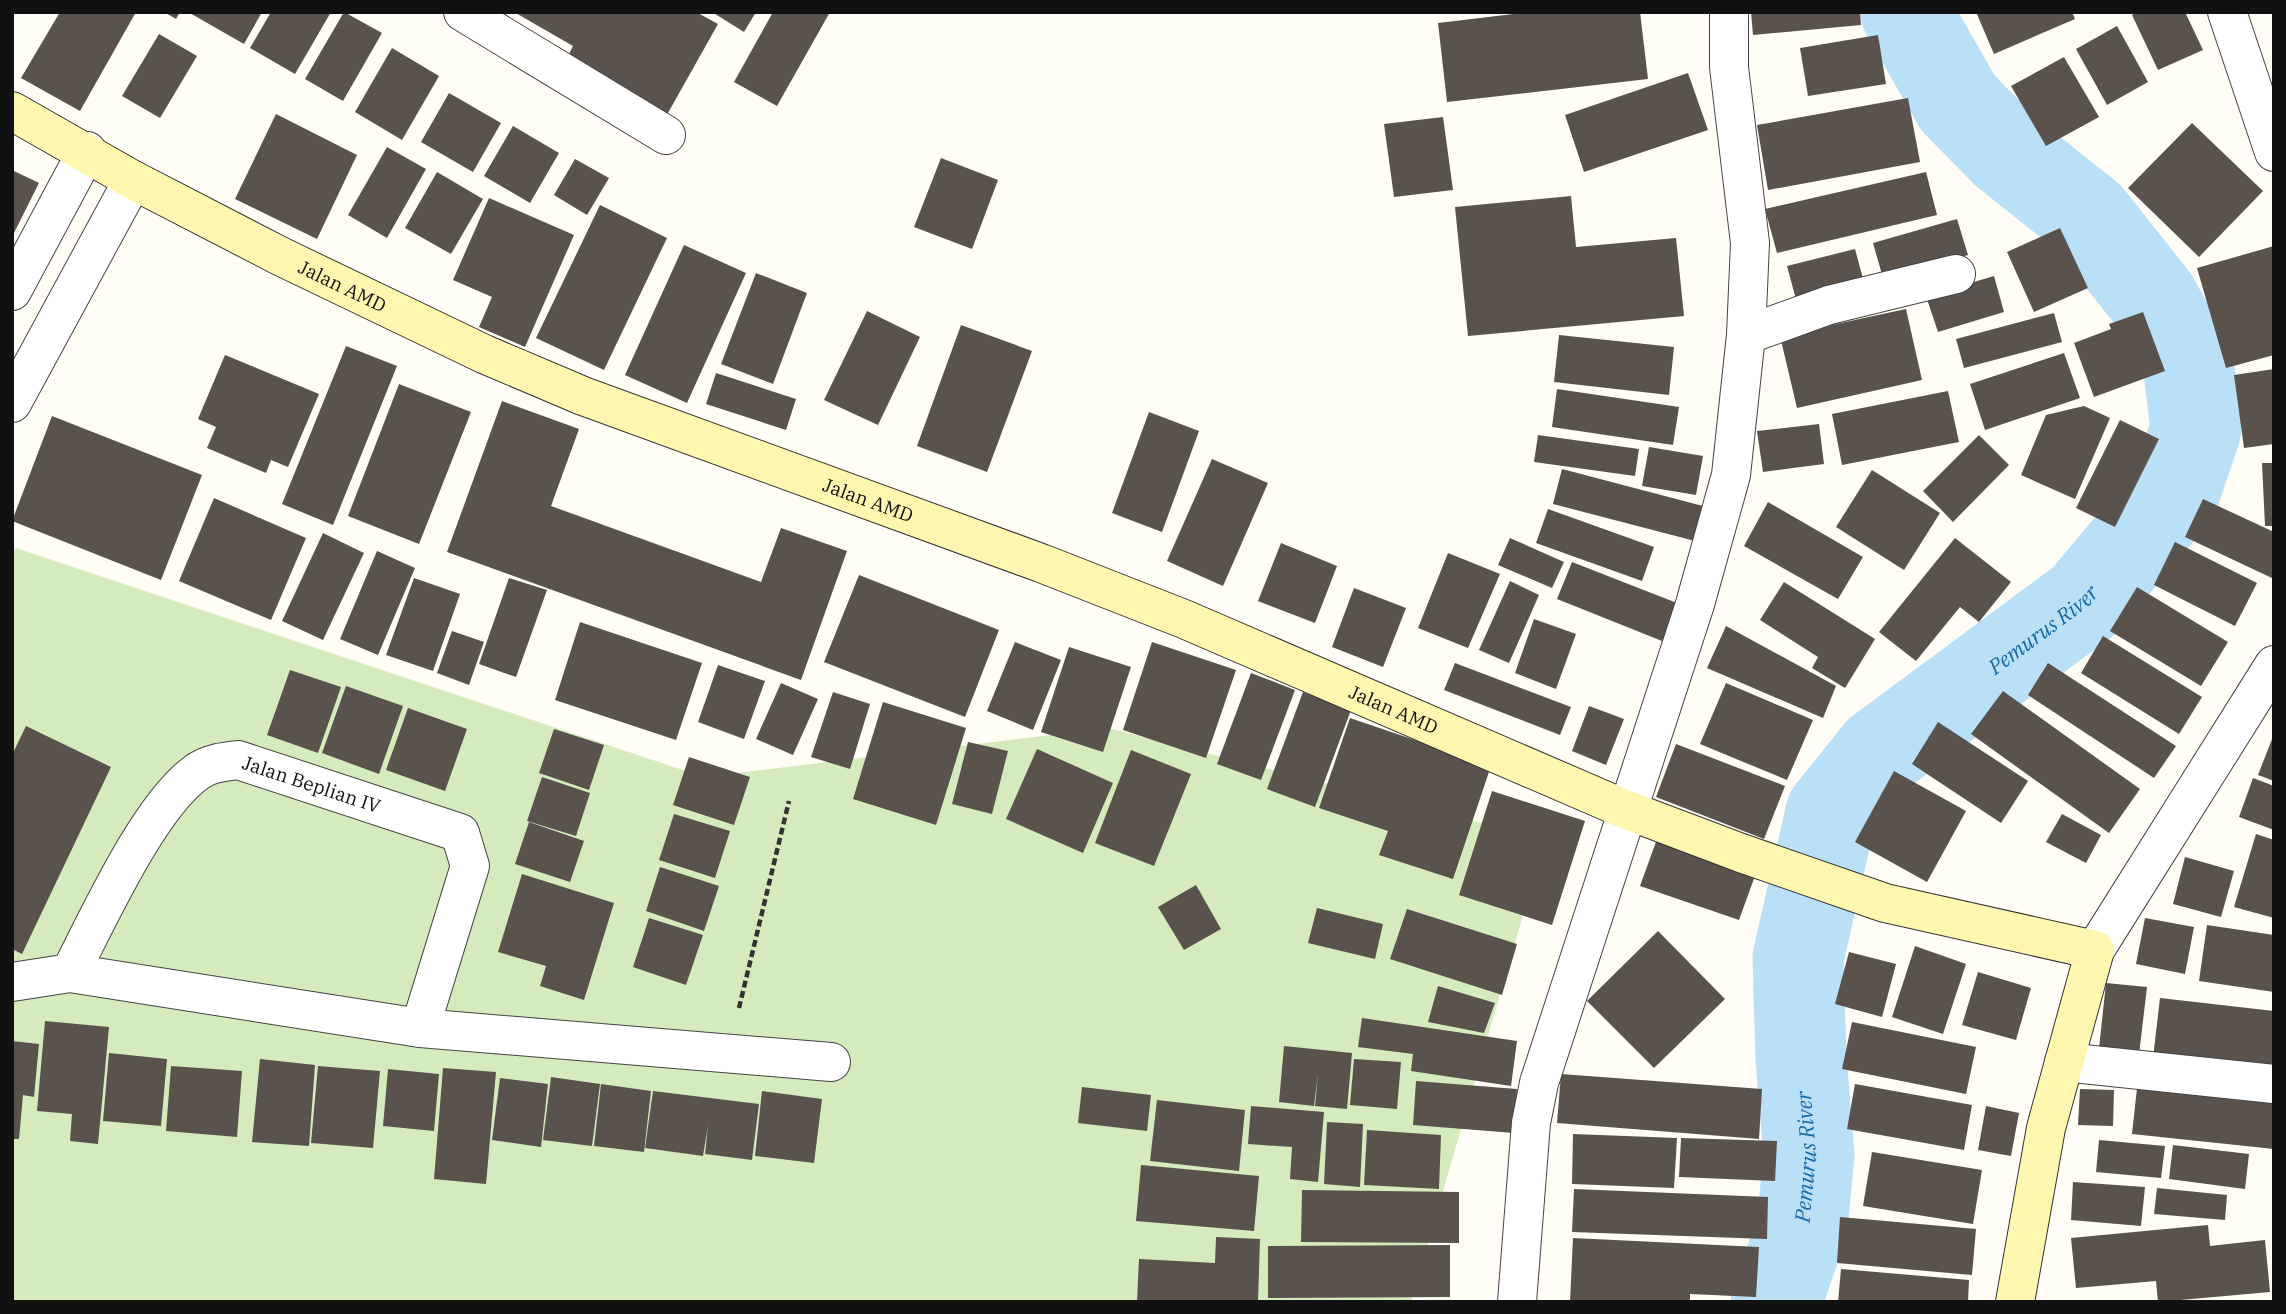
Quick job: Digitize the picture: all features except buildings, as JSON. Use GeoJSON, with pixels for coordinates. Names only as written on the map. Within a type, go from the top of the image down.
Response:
{"type":"FeatureCollection","features":[{"type":"Feature","properties":{"kind":"street"},"geometry":{"type":"LineString","coordinates":[[463,12],[666,135]]}},
{"type":"Feature","properties":{"kind":"street"},"geometry":{"type":"LineString","coordinates":[[1517,1302],[1531,1123],[1539,1083],[1695,604],[1731,475],[1746,335],[1750,243],[1729,68],[1729,12]]}},
{"type":"Feature","properties":{"kind":"street"},"geometry":{"type":"LineString","coordinates":[[2227,12],[2274,152]]}},
{"type":"Feature","properties":{"kind":"street","name":"Jalan AMD"},"geometry":{"type":"LineString","coordinates":[[12,111],[87,151],[133,180],[304,268],[484,354],[583,396],[1028,558],[1184,619],[1628,810],[1741,853],[1885,903],[2095,950]]}},
{"type":"Feature","properties":{"kind":"street"},"geometry":{"type":"LineString","coordinates":[[12,290],[87,151]]}},
{"type":"Feature","properties":{"kind":"street"},"geometry":{"type":"LineString","coordinates":[[12,403],[133,180]]}},
{"type":"Feature","properties":{"kind":"street"},"geometry":{"type":"LineString","coordinates":[[1746,335],[1829,305],[1956,274]]}},
{"type":"Feature","properties":{"kind":"street"},"geometry":{"type":"LineString","coordinates":[[2015,1302],[2046,1128],[2095,950],[2274,666]]}},
{"type":"Feature","properties":{"kind":"street","name":"Jalan Beplian IV"},"geometry":{"type":"LineString","coordinates":[[70,973],[116,884],[151,826],[186,780],[213,764],[238,760],[460,833],[470,866],[420,1028]]}},
{"type":"Feature","properties":{"kind":"street"},"geometry":{"type":"LineString","coordinates":[[12,982],[70,973],[420,1028],[831,1062]]}},
{"type":"Feature","properties":{"kind":"street"},"geometry":{"type":"LineString","coordinates":[[2064,1062],[2274,1084]]}},
{"type":"Feature","properties":{"kind":"path"},"geometry":{"type":"LineString","coordinates":[[728,1053],[789,801]]}},
{"type":"Feature","properties":{"kind":"green space"},"geometry":{"type":"Polygon","coordinates":[[[16,548],[704,777],[1108,728],[1545,839],[1411,1302],[12,1302],[12,556],[16,548]]]}},
{"type":"Feature","properties":{"kind":"waterway","name":"Pemurus River"},"geometry":{"type":"LineString","coordinates":[[1776,1302],[1802,1227],[1809,1155],[1801,1058],[1798,958],[1831,813],[1880,752],[2084,601],[2174,494],[2196,429],[2188,361],[2153,299],[2088,217],[2005,151],[1958,103],[1906,12]]}}]}
